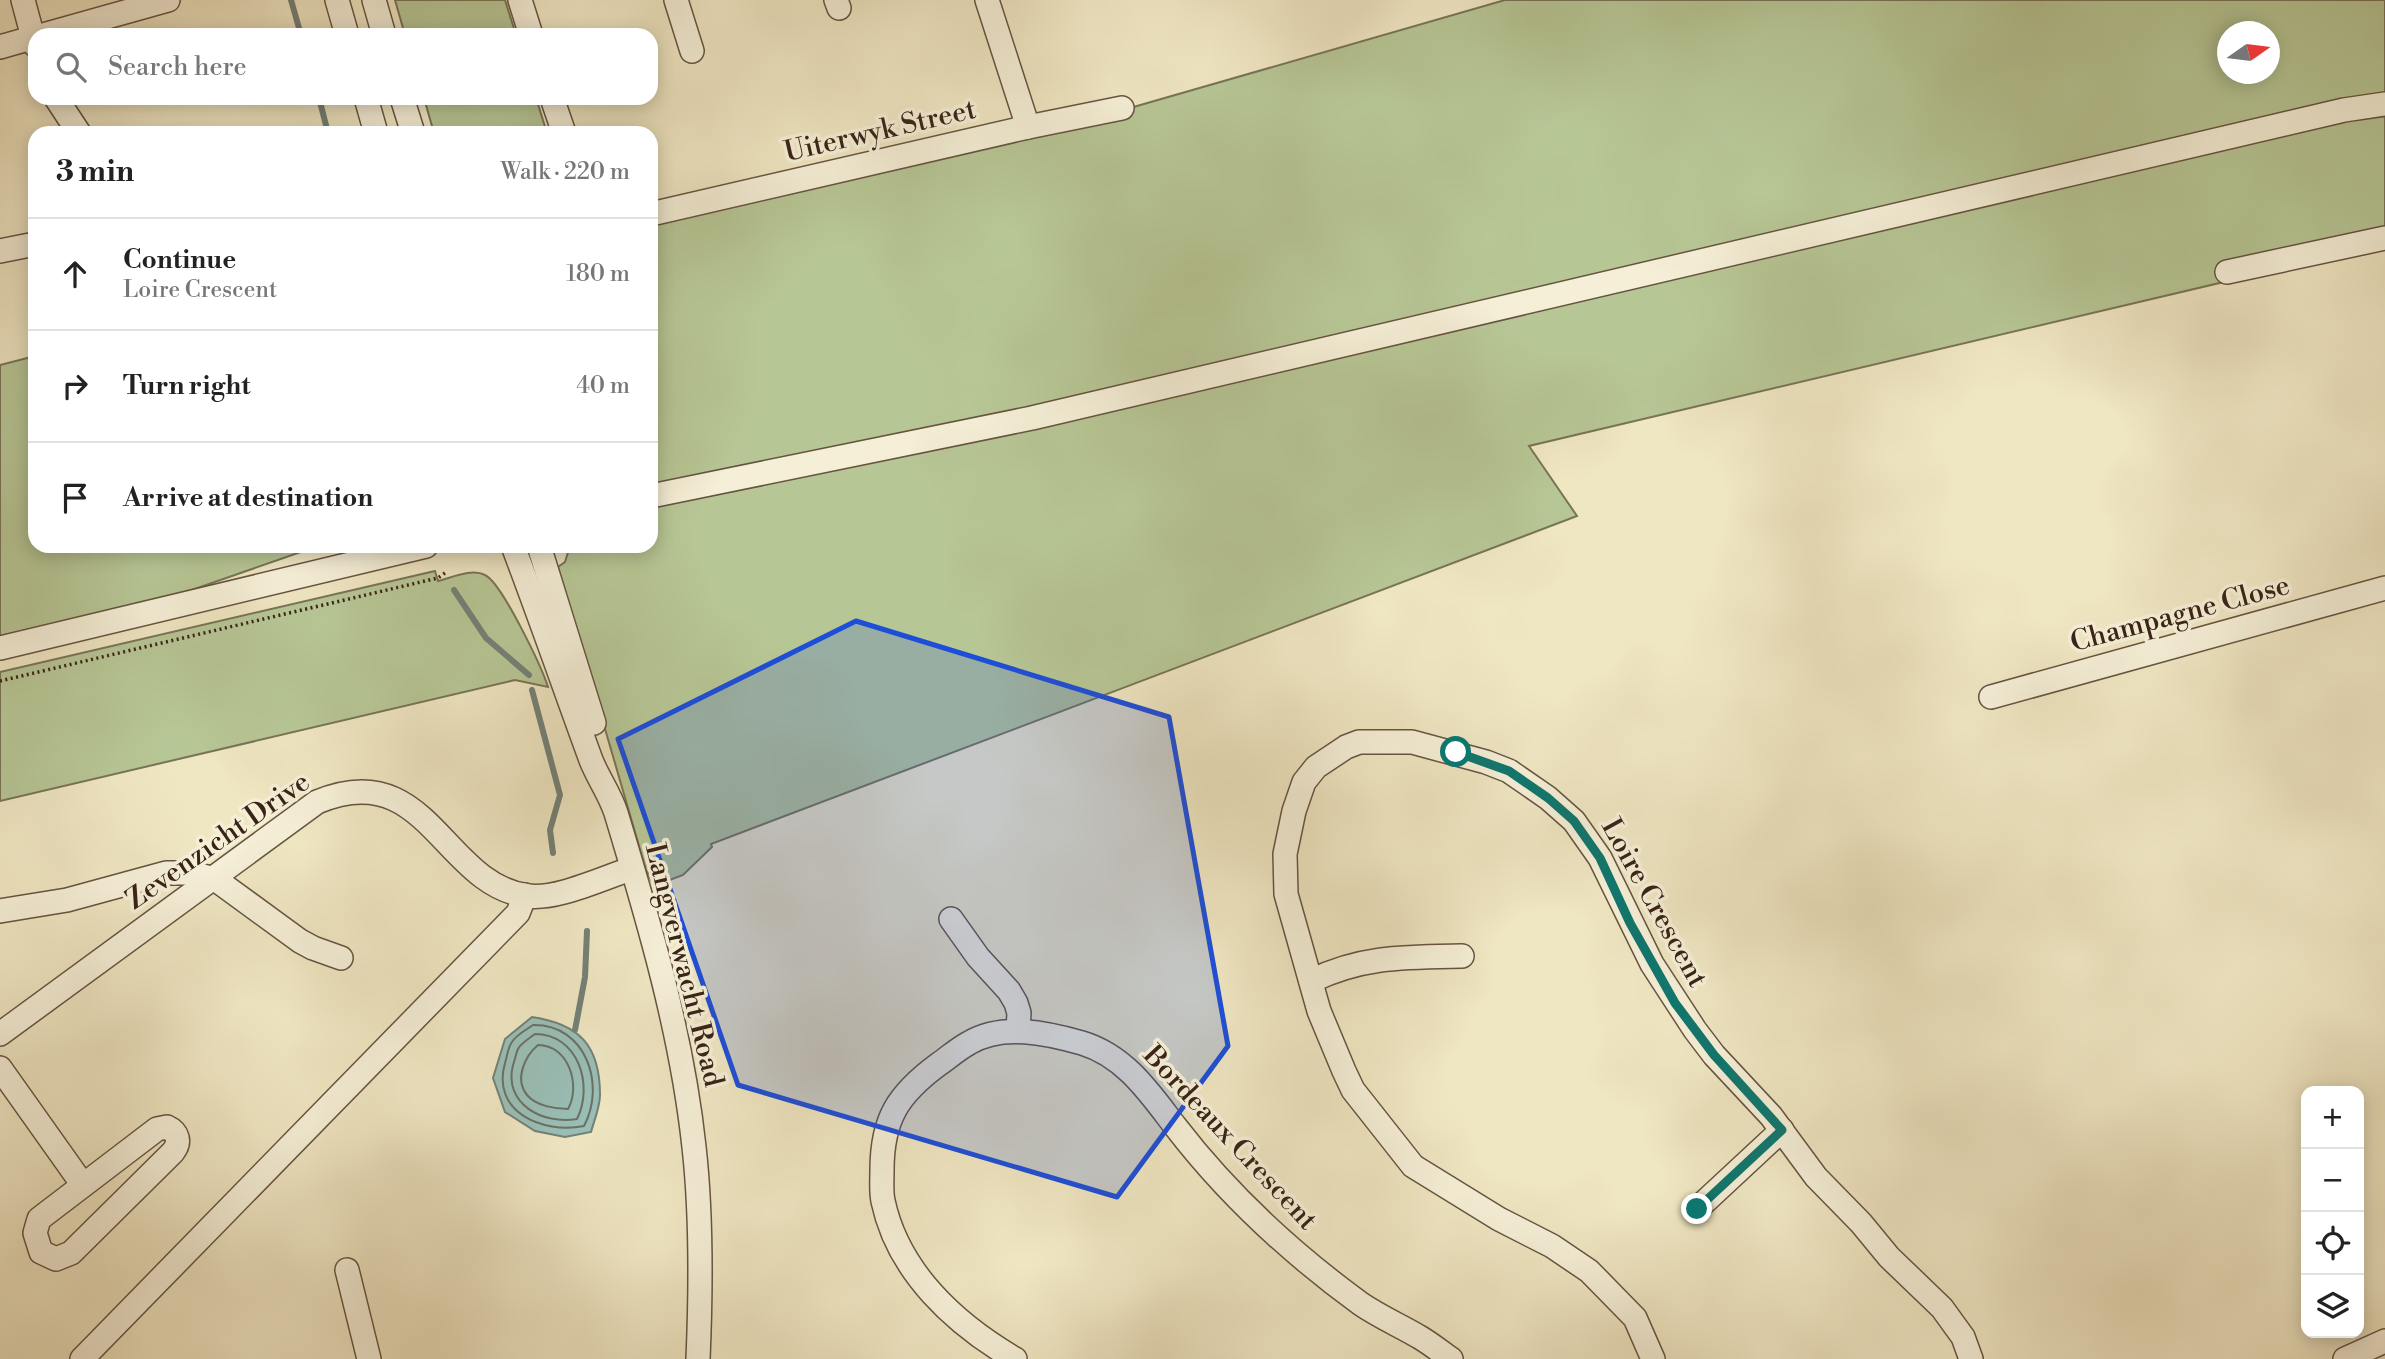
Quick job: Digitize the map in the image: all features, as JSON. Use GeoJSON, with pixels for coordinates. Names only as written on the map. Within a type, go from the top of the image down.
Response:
{"type":"FeatureCollection","features":[{"type":"Feature","properties":{"kind":"street"},"geometry":{"type":"LineString","coordinates":[[23,0],[33,28]]}},
{"type":"Feature","properties":{"kind":"street"},"geometry":{"type":"LineString","coordinates":[[74,28],[169,0]]}},
{"type":"Feature","properties":{"kind":"street"},"geometry":{"type":"LineString","coordinates":[[337,0],[345,28]]}},
{"type":"Feature","properties":{"kind":"street"},"geometry":{"type":"LineString","coordinates":[[374,0],[382,28]]}},
{"type":"Feature","properties":{"kind":"street"},"geometry":{"type":"LineString","coordinates":[[520,0],[529,28]]}},
{"type":"Feature","properties":{"kind":"street"},"geometry":{"type":"LineString","coordinates":[[676,0],[692,51]]}},
{"type":"Feature","properties":{"kind":"street"},"geometry":{"type":"LineString","coordinates":[[987,0],[1028,127]]}},
{"type":"Feature","properties":{"kind":"street"},"geometry":{"type":"LineString","coordinates":[[0,47],[28,41]]}},
{"type":"Feature","properties":{"kind":"street"},"geometry":{"type":"LineString","coordinates":[[658,495],[1032,418],[2344,110],[2385,104]]}},
{"type":"Feature","properties":{"kind":"street"},"geometry":{"type":"LineString","coordinates":[[61,105],[74,126]]}},
{"type":"Feature","properties":{"kind":"street"},"geometry":{"type":"LineString","coordinates":[[368,105],[374,126]]}},
{"type":"Feature","properties":{"kind":"street"},"geometry":{"type":"LineString","coordinates":[[404,105],[411,126]]}},
{"type":"Feature","properties":{"kind":"street"},"geometry":{"type":"LineString","coordinates":[[554,105],[562,126]]}},
{"type":"Feature","properties":{"kind":"street","name":"Uiterwyk Street"},"geometry":{"type":"LineString","coordinates":[[658,212],[1122,108]]}},
{"type":"Feature","properties":{"kind":"street"},"geometry":{"type":"LineString","coordinates":[[2227,272],[2385,238]]}},
{"type":"Feature","properties":{"kind":"street"},"geometry":{"type":"LineString","coordinates":[[0,251],[28,245]]}},
{"type":"Feature","properties":{"kind":"street"},"geometry":{"type":"LineString","coordinates":[[369,559],[380,553]]}},
{"type":"Feature","properties":{"kind":"street"},"geometry":{"type":"LineString","coordinates":[[0,648],[395,553]]}},
{"type":"Feature","properties":{"kind":"street","name":"Langverwacht Road"},"geometry":{"type":"LineString","coordinates":[[516,553],[593,764],[610,797]]}},
{"type":"Feature","properties":{"kind":"street","name":"Langverwacht Road"},"geometry":{"type":"LineString","coordinates":[[541,553],[605,758],[610,797],[663,979],[686,1090],[695,1148],[701,1279],[698,1359]]}},
{"type":"Feature","properties":{"kind":"street","name":"Champagne Close"},"geometry":{"type":"LineString","coordinates":[[1991,697],[2385,588]]}},
{"type":"Feature","properties":{"kind":"street","name":"Loire Crescent"},"geometry":{"type":"LineString","coordinates":[[1653,1359],[1635,1318],[1589,1271],[1552,1246],[1499,1219],[1413,1166],[1353,1090],[1319,1011],[1286,894],[1285,854],[1294,811],[1304,782],[1316,767],[1329,757],[1360,742],[1412,742],[1456,752],[1509,771],[1548,798],[1574,821],[1600,858],[1630,923],[1675,1003],[1714,1055],[1782,1130],[1816,1177],[1861,1223],[1889,1257],[1942,1308],[1963,1336],[1970,1359]]}},
{"type":"Feature","properties":{"kind":"street","name":"Zevenzicht Drive"},"geometry":{"type":"LineString","coordinates":[[0,1034],[317,802],[342,793],[383,795],[409,807],[486,878],[503,888],[525,895],[561,892],[631,869]]}},
{"type":"Feature","properties":{"kind":"street"},"geometry":{"type":"LineString","coordinates":[[0,911],[67,900],[166,873],[190,873],[215,879],[300,941],[341,958]]}},
{"type":"Feature","properties":{"kind":"street"},"geometry":{"type":"LineString","coordinates":[[82,1359],[518,913],[525,895]]}},
{"type":"Feature","properties":{"kind":"street"},"geometry":{"type":"LineString","coordinates":[[951,919],[1016,1003],[1019,1013],[1018,1031]]}},
{"type":"Feature","properties":{"kind":"street"},"geometry":{"type":"LineString","coordinates":[[1311,981],[1335,969],[1384,958],[1462,956]]}},
{"type":"Feature","properties":{"kind":"street","name":"Bordeaux Crescent"},"geometry":{"type":"LineString","coordinates":[[1015,1359],[967,1326],[941,1304],[914,1270],[895,1238],[883,1200],[882,1155],[887,1122],[905,1094],[928,1072],[971,1041],[1001,1032],[1018,1031],[1081,1043],[1104,1052],[1126,1068],[1154,1098],[1215,1175],[1271,1232],[1306,1263],[1362,1305],[1451,1359]]}},
{"type":"Feature","properties":{"kind":"street"},"geometry":{"type":"LineString","coordinates":[[0,1069],[83,1185]]}},
{"type":"Feature","properties":{"kind":"street"},"geometry":{"type":"LineString","coordinates":[[167,1127],[178,1137],[177,1147],[71,1253],[62,1258],[45,1256],[38,1248],[35,1233],[39,1219],[83,1185],[157,1129],[167,1127]]}},
{"type":"Feature","properties":{"kind":"street"},"geometry":{"type":"LineString","coordinates":[[1697,1209],[1782,1130]]}},
{"type":"Feature","properties":{"kind":"street"},"geometry":{"type":"LineString","coordinates":[[130,1149],[150,1175]]}},
{"type":"Feature","properties":{"kind":"street"},"geometry":{"type":"LineString","coordinates":[[347,1270],[369,1359]]}},
{"type":"Feature","properties":{"kind":"street"},"geometry":{"type":"LineString","coordinates":[[2345,1359],[2385,1341]]}},
{"type":"Feature","properties":{"kind":"path"},"geometry":{"type":"LineString","coordinates":[[0,681],[438,578],[445,573]]}},
{"type":"Feature","properties":{"kind":"highlighted area"},"geometry":{"type":"Polygon","coordinates":[[[856,621],[1169,717],[1228,1046],[1117,1197],[738,1085],[618,739],[856,621]]]}},
{"type":"Feature","properties":{"kind":"green space"},"geometry":{"type":"Polygon","coordinates":[[[395,0],[505,0],[514,28],[403,28],[395,0]]]}},
{"type":"Feature","properties":{"kind":"green space"},"geometry":{"type":"Polygon","coordinates":[[[1505,0],[2385,0],[2385,244],[1529,446],[1577,516],[711,844],[712,847],[683,875],[654,886],[646,870],[558,567],[565,562],[568,553],[658,553],[658,220],[1123,110],[1505,0]]]}},
{"type":"Feature","properties":{"kind":"green space"},"geometry":{"type":"Polygon","coordinates":[[[426,105],[538,105],[545,126],[432,126],[426,105]]]}},
{"type":"Feature","properties":{"kind":"green space"},"geometry":{"type":"Polygon","coordinates":[[[28,358],[28,553],[298,553],[186,592],[0,636],[0,365],[28,358]]]}},
{"type":"Feature","properties":{"kind":"green space"},"geometry":{"type":"Polygon","coordinates":[[[435,571],[438,581],[462,574],[480,573],[492,581],[521,627],[548,687],[515,680],[0,801],[0,672],[435,571]]]}},
{"type":"Feature","properties":{"kind":"water"},"geometry":{"type":"Polygon","coordinates":[[[532,1017],[562,1025],[584,1040],[591,1050],[599,1078],[600,1095],[591,1132],[565,1137],[535,1131],[505,1112],[493,1078],[505,1039],[532,1017]]]}},
{"type":"Feature","properties":{"kind":"waterway"},"geometry":{"type":"LineString","coordinates":[[291,0],[299,28]]}},
{"type":"Feature","properties":{"kind":"waterway"},"geometry":{"type":"LineString","coordinates":[[321,105],[326,126]]}},
{"type":"Feature","properties":{"kind":"waterway"},"geometry":{"type":"LineString","coordinates":[[454,590],[486,638],[529,675]]}},
{"type":"Feature","properties":{"kind":"waterway"},"geometry":{"type":"LineString","coordinates":[[532,690],[560,795],[550,830],[553,853]]}},
{"type":"Feature","properties":{"kind":"waterway"},"geometry":{"type":"LineString","coordinates":[[575,1030],[585,977],[587,931]]}},
{"type":"Feature","properties":{"kind":"route"},"geometry":{"type":"LineString","coordinates":[[1456,752],[1509,771],[1548,798],[1574,821],[1600,858],[1651,964],[1675,1003],[1714,1055],[1782,1130],[1697,1209]]}}]}
